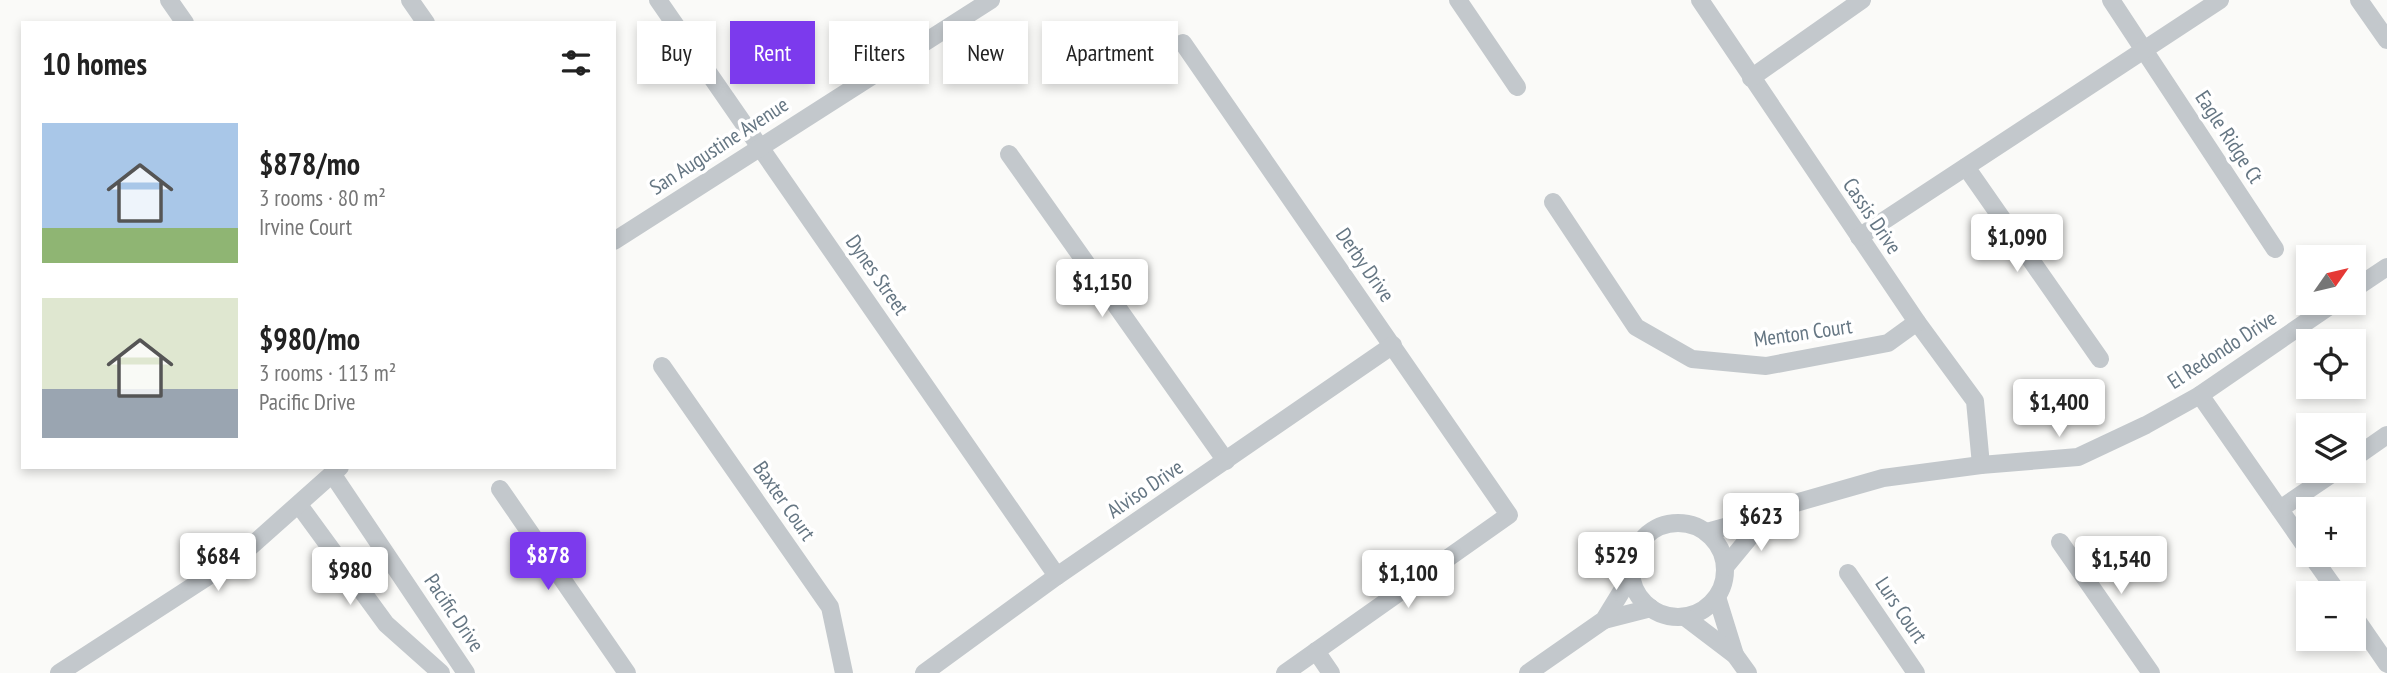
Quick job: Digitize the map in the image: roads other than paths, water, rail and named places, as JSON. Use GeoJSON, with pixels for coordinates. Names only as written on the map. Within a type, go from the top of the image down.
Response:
{"type":"FeatureCollection","features":[{"type":"Feature","properties":{"kind":"street"},"geometry":{"type":"LineString","coordinates":[[169,0],[184,21]]}},
{"type":"Feature","properties":{"kind":"street"},"geometry":{"type":"LineString","coordinates":[[410,0],[425,21]]}},
{"type":"Feature","properties":{"kind":"street","name":"Dynes Street"},"geometry":{"type":"LineString","coordinates":[[658,0],[1057,576]]}},
{"type":"Feature","properties":{"kind":"street","name":"San Augustine Avenue"},"geometry":{"type":"LineString","coordinates":[[616,240],[991,0]]}},
{"type":"Feature","properties":{"kind":"street"},"geometry":{"type":"LineString","coordinates":[[1458,0],[1517,87]]}},
{"type":"Feature","properties":{"kind":"street","name":"Cassis Drive"},"geometry":{"type":"LineString","coordinates":[[1700,0],[1917,322],[1975,401],[1981,465]]}},
{"type":"Feature","properties":{"kind":"street"},"geometry":{"type":"LineString","coordinates":[[1751,78],[1862,0]]}},
{"type":"Feature","properties":{"kind":"street","name":"Eagle Ridge Ct"},"geometry":{"type":"LineString","coordinates":[[2111,0],[2275,249]]}},
{"type":"Feature","properties":{"kind":"street"},"geometry":{"type":"LineString","coordinates":[[1859,237],[2220,0]]}},
{"type":"Feature","properties":{"kind":"street"},"geometry":{"type":"LineString","coordinates":[[2359,0],[2387,40]]}},
{"type":"Feature","properties":{"kind":"street","name":"Derby Drive"},"geometry":{"type":"LineString","coordinates":[[1183,43],[1509,515],[1316,651]]}},
{"type":"Feature","properties":{"kind":"street"},"geometry":{"type":"LineString","coordinates":[[1009,154],[1226,461]]}},
{"type":"Feature","properties":{"kind":"street"},"geometry":{"type":"LineString","coordinates":[[1966,167],[2100,359]]}},
{"type":"Feature","properties":{"kind":"street","name":"Menton Court"},"geometry":{"type":"LineString","coordinates":[[1553,202],[1636,327],[1692,359],[1766,366],[1888,343],[1917,322]]}},
{"type":"Feature","properties":{"kind":"street"},"geometry":{"type":"LineString","coordinates":[[2366,281],[2387,267]]}},
{"type":"Feature","properties":{"kind":"street","name":"El Redondo Drive"},"geometry":{"type":"LineString","coordinates":[[1707,532],[1883,478],[1981,465],[2078,457],[2146,425],[2200,395],[2317,315]]}},
{"type":"Feature","properties":{"kind":"street","name":"Alviso Drive"},"geometry":{"type":"LineString","coordinates":[[924,673],[1057,576],[1393,345]]}},
{"type":"Feature","properties":{"kind":"street","name":"Baxter Court"},"geometry":{"type":"LineString","coordinates":[[662,366],[830,607],[844,673]]}},
{"type":"Feature","properties":{"kind":"street"},"geometry":{"type":"LineString","coordinates":[[2200,395],[2296,532]]}},
{"type":"Feature","properties":{"kind":"street"},"geometry":{"type":"LineString","coordinates":[[2366,450],[2387,435]]}},
{"type":"Feature","properties":{"kind":"street"},"geometry":{"type":"LineString","coordinates":[[58,673],[241,555],[337,471]]}},
{"type":"Feature","properties":{"kind":"street","name":"Pacific Drive"},"geometry":{"type":"LineString","coordinates":[[337,471],[467,673]]}},
{"type":"Feature","properties":{"kind":"street"},"geometry":{"type":"LineString","coordinates":[[2280,509],[2318,483]]}},
{"type":"Feature","properties":{"kind":"street"},"geometry":{"type":"LineString","coordinates":[[500,489],[627,673]]}},
{"type":"Feature","properties":{"kind":"street"},"geometry":{"type":"LineString","coordinates":[[299,505],[386,624],[441,673]]}},
{"type":"Feature","properties":{"kind":"street","name":"El Redondo Drive"},"geometry":{"type":"LineString","coordinates":[[1726,567],[1768,515]]}},
{"type":"Feature","properties":{"kind":"street"},"geometry":{"type":"LineString","coordinates":[[1604,620],[1631,576],[1635,552],[1648,533],[1662,525],[1677,522],[1693,524],[1707,532],[1716,541],[1726,567],[1724,583],[1717,597],[1697,613],[1685,617],[1661,614],[1651,608],[1635,588],[1631,576]]}},
{"type":"Feature","properties":{"kind":"street"},"geometry":{"type":"LineString","coordinates":[[2060,542],[2151,673]]}},
{"type":"Feature","properties":{"kind":"street","name":"Lurs Court"},"geometry":{"type":"LineString","coordinates":[[1848,573],[1916,673]]}},
{"type":"Feature","properties":{"kind":"street"},"geometry":{"type":"LineString","coordinates":[[1717,597],[1735,655]]}},
{"type":"Feature","properties":{"kind":"street"},"geometry":{"type":"LineString","coordinates":[[1528,673],[1604,620],[1651,608]]}},
{"type":"Feature","properties":{"kind":"street"},"geometry":{"type":"LineString","coordinates":[[1685,617],[1735,655],[1748,673]]}},
{"type":"Feature","properties":{"kind":"street"},"geometry":{"type":"LineString","coordinates":[[2366,633],[2387,664]]}},
{"type":"Feature","properties":{"kind":"street"},"geometry":{"type":"LineString","coordinates":[[1285,673],[1316,651],[1331,673]]}}]}
